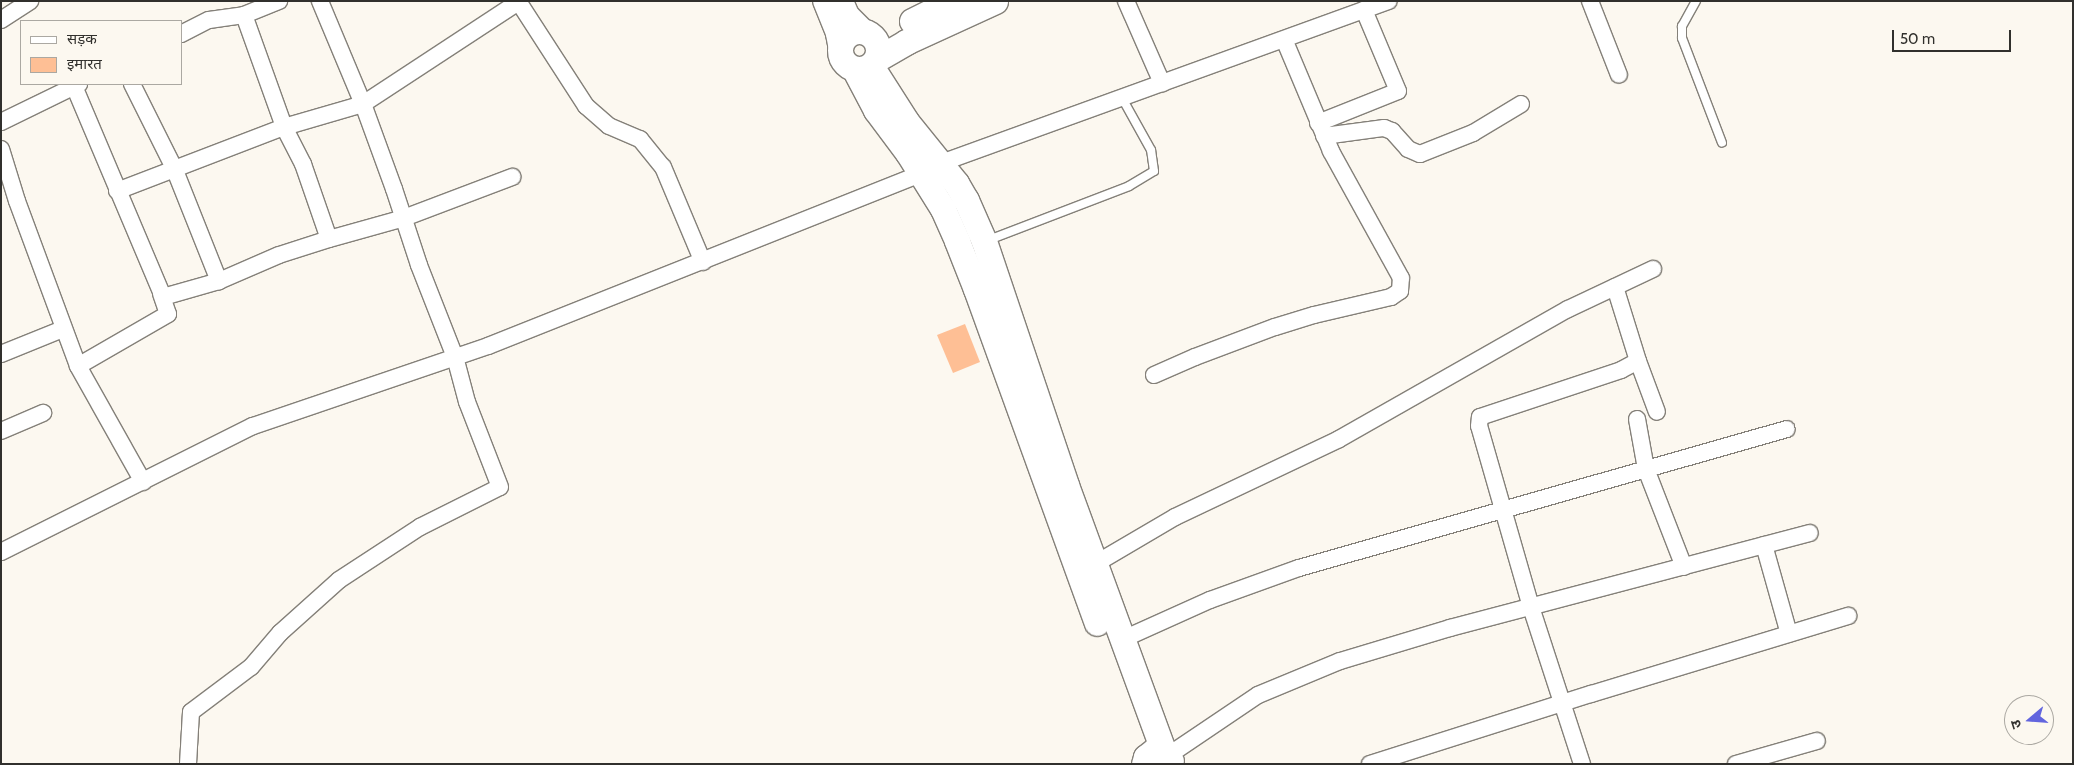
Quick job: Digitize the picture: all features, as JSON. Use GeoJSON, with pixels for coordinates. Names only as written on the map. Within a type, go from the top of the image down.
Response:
{"type":"FeatureCollection","features":[{"type":"Feature","properties":{"kind":"main road"},"geometry":{"type":"LineString","coordinates":[[952,1],[894,29],[867,33],[855,31],[847,35],[842,42],[861,61],[876,110],[931,169],[966,200],[984,241],[1047,430],[1121,640],[1154,759]]}},
{"type":"Feature","properties":{"kind":"main road"},"geometry":{"type":"LineString","coordinates":[[861,61],[995,1]]}},
{"type":"Feature","properties":{"kind":"main road"},"geometry":{"type":"LineString","coordinates":[[861,61],[879,50],[877,42],[867,33]]}},
{"type":"Feature","properties":{"kind":"main road"},"geometry":{"type":"LineString","coordinates":[[931,169],[943,209],[976,289],[1113,667],[1154,759]]}},
{"type":"Feature","properties":{"kind":"street"},"geometry":{"type":"LineString","coordinates":[[1,20],[30,1]]}},
{"type":"Feature","properties":{"kind":"street"},"geometry":{"type":"LineString","coordinates":[[182,34],[209,20],[244,15],[279,1]]}},
{"type":"Feature","properties":{"kind":"street"},"geometry":{"type":"LineString","coordinates":[[188,764],[191,712],[251,667],[280,633],[339,580],[420,527],[500,487],[467,402],[455,358],[419,265],[363,104],[320,1]]}},
{"type":"Feature","properties":{"kind":"street"},"geometry":{"type":"LineString","coordinates":[[824,1],[837,34],[861,61]]}},
{"type":"Feature","properties":{"kind":"street"},"geometry":{"type":"LineString","coordinates":[[842,1],[848,15],[867,33]]}},
{"type":"Feature","properties":{"kind":"street"},"geometry":{"type":"LineString","coordinates":[[1126,1],[1162,83]]}},
{"type":"Feature","properties":{"kind":"street"},"geometry":{"type":"LineString","coordinates":[[1,552],[253,426],[455,358],[703,262],[931,169],[1390,1]]}},
{"type":"Feature","properties":{"kind":"street"},"geometry":{"type":"LineString","coordinates":[[1590,1],[1619,75]]}},
{"type":"Feature","properties":{"kind":"street"},"geometry":{"type":"LineString","coordinates":[[117,191],[284,127],[363,104],[518,2],[586,106],[609,126],[640,139],[663,166],[703,262]]}},
{"type":"Feature","properties":{"kind":"street"},"geometry":{"type":"LineString","coordinates":[[1321,129],[1398,91],[1364,10]]}},
{"type":"Feature","properties":{"kind":"street"},"geometry":{"type":"LineString","coordinates":[[244,15],[284,127],[303,164],[329,239]]}},
{"type":"Feature","properties":{"kind":"street"},"geometry":{"type":"LineString","coordinates":[[1154,375],[1195,357],[1275,327],[1314,315],[1391,297],[1400,291],[1401,278],[1321,129],[1284,39]]}},
{"type":"Feature","properties":{"kind":"street"},"geometry":{"type":"LineString","coordinates":[[1,122],[76,85],[168,314],[78,366]]}},
{"type":"Feature","properties":{"kind":"street"},"geometry":{"type":"LineString","coordinates":[[132,85],[174,168],[219,281]]}},
{"type":"Feature","properties":{"kind":"street"},"geometry":{"type":"LineString","coordinates":[[1321,129],[1384,128],[1392,131],[1408,149],[1420,154],[1474,133],[1521,104]]}},
{"type":"Feature","properties":{"kind":"street"},"geometry":{"type":"LineString","coordinates":[[2,154],[16,201],[78,366],[143,482]]}},
{"type":"Feature","properties":{"kind":"street"},"geometry":{"type":"LineString","coordinates":[[161,294],[163,297],[219,281],[280,255],[404,218],[512,177]]}},
{"type":"Feature","properties":{"kind":"street"},"geometry":{"type":"LineString","coordinates":[[1095,564],[1175,517],[1339,439],[1568,309],[1653,268]]}},
{"type":"Feature","properties":{"kind":"street"},"geometry":{"type":"LineString","coordinates":[[1615,287],[1638,361],[1657,412]]}},
{"type":"Feature","properties":{"kind":"street"},"geometry":{"type":"LineString","coordinates":[[1,354],[63,329]]}},
{"type":"Feature","properties":{"kind":"street"},"geometry":{"type":"LineString","coordinates":[[1582,764],[1531,607],[1479,426],[1480,417],[1621,370],[1638,361]]}},
{"type":"Feature","properties":{"kind":"street"},"geometry":{"type":"LineString","coordinates":[[1,431],[43,413]]}},
{"type":"Feature","properties":{"kind":"street"},"geometry":{"type":"LineString","coordinates":[[1637,419],[1646,469],[1684,567]]}},
{"type":"Feature","properties":{"kind":"street"},"geometry":{"type":"LineString","coordinates":[[1121,640],[1210,600],[1299,568],[1787,429]]}},
{"type":"Feature","properties":{"kind":"street"},"geometry":{"type":"LineString","coordinates":[[1154,759],[1258,695],[1340,661],[1531,607],[1810,534]]}},
{"type":"Feature","properties":{"kind":"street"},"geometry":{"type":"LineString","coordinates":[[1764,545],[1789,634]]}},
{"type":"Feature","properties":{"kind":"street"},"geometry":{"type":"LineString","coordinates":[[1380,762],[1563,703],[1848,616]]}},
{"type":"Feature","properties":{"kind":"street"},"geometry":{"type":"LineString","coordinates":[[1736,764],[1817,741]]}},
{"type":"Feature","properties":{"kind":"lane"},"geometry":{"type":"LineString","coordinates":[[1696,1],[1682,26],[1682,38],[1722,143]]}},
{"type":"Feature","properties":{"kind":"lane"},"geometry":{"type":"LineString","coordinates":[[984,241],[1128,186],[1154,171],[1151,150],[1122,98]]}},
{"type":"Feature","properties":{"kind":"building"},"geometry":{"type":"Polygon","coordinates":[[[965,324],[980,362],[953,373],[937,335],[965,324]]]}}]}
